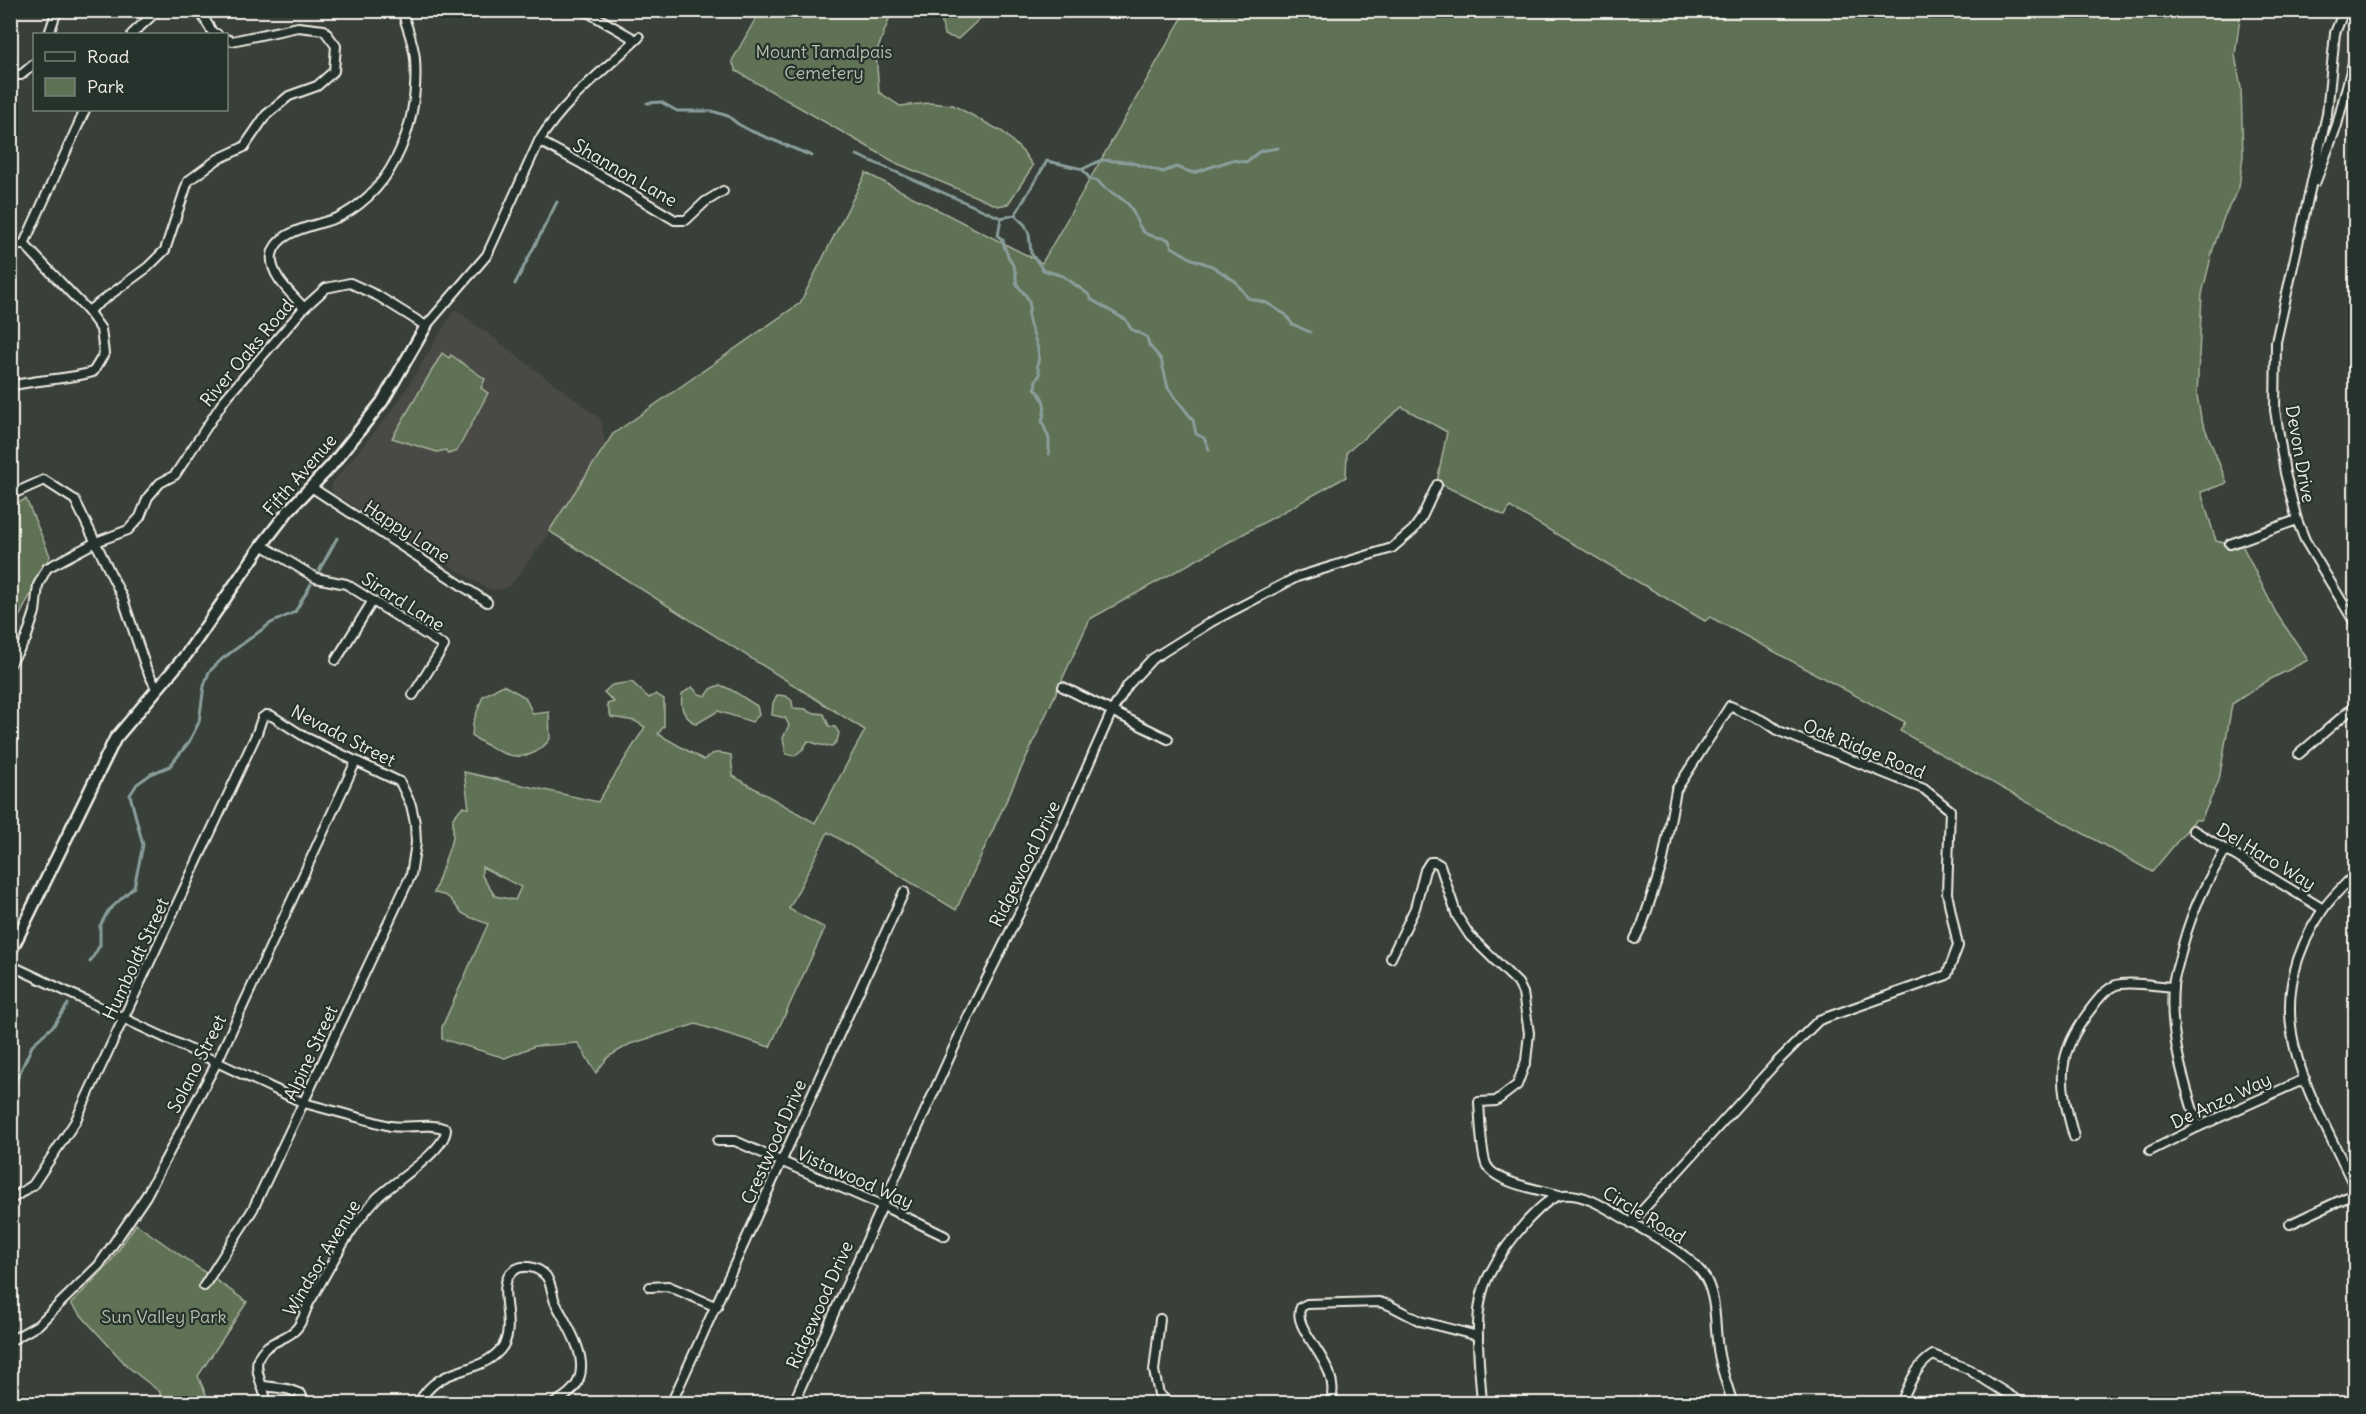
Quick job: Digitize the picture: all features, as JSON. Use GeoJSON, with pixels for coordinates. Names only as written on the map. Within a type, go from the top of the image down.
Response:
{"type":"FeatureCollection","features":[{"type":"Feature","properties":{"kind":"street"},"geometry":{"type":"LineString","coordinates":[[49,33],[57,10]]}},
{"type":"Feature","properties":{"kind":"street"},"geometry":{"type":"LineString","coordinates":[[133,33],[158,10]]}},
{"type":"Feature","properties":{"kind":"street"},"geometry":{"type":"LineString","coordinates":[[199,10],[213,33]]}},
{"type":"Feature","properties":{"kind":"street"},"geometry":{"type":"LineString","coordinates":[[304,308],[275,274],[272,255],[279,241],[300,229],[340,216],[369,197],[390,172],[404,139],[415,103],[415,57],[402,10]]}},
{"type":"Feature","properties":{"kind":"street","name":"Fifth Avenue"},"geometry":{"type":"LineString","coordinates":[[10,953],[115,739],[186,655],[262,544],[331,466],[382,402],[426,326],[487,255],[539,141],[548,127],[590,80],[638,38],[584,10]]}},
{"type":"Feature","properties":{"kind":"street","name":"Devon Drive"},"geometry":{"type":"LineString","coordinates":[[2344,10],[2335,33],[2327,114],[2276,342],[2275,410],[2285,473],[2297,520],[2305,540],[2355,625]]}},
{"type":"Feature","properties":{"kind":"street"},"geometry":{"type":"LineString","coordinates":[[88,311],[148,267],[165,250],[188,181],[218,159],[244,147],[266,115],[289,96],[317,86],[334,71],[336,46],[324,30],[298,27],[232,41],[228,40]]}},
{"type":"Feature","properties":{"kind":"street","name":"Devon Drive"},"geometry":{"type":"LineString","coordinates":[[2306,205],[2337,125],[2355,51]]}},
{"type":"Feature","properties":{"kind":"street"},"geometry":{"type":"LineString","coordinates":[[10,74],[21,75],[33,65]]}},
{"type":"Feature","properties":{"kind":"street"},"geometry":{"type":"LineString","coordinates":[[10,248],[24,244],[85,111]]}},
{"type":"Feature","properties":{"kind":"street","name":"Shannon Lane"},"geometry":{"type":"LineString","coordinates":[[539,141],[675,220],[686,220],[705,202],[723,191]]}},
{"type":"Feature","properties":{"kind":"street"},"geometry":{"type":"LineString","coordinates":[[10,386],[36,380],[72,378],[93,372],[104,354],[101,329],[88,311],[24,244]]}},
{"type":"Feature","properties":{"kind":"street","name":"River Oaks Road"},"geometry":{"type":"LineString","coordinates":[[10,664],[15,660],[26,639],[35,612],[38,585],[47,568],[96,542],[128,530],[140,517],[148,497],[160,483],[175,475],[225,399],[304,308],[326,288],[350,283],[378,296],[426,326]]}},
{"type":"Feature","properties":{"kind":"street"},"geometry":{"type":"LineString","coordinates":[[10,495],[44,480],[75,500],[123,599],[146,668],[156,688]]}},
{"type":"Feature","properties":{"kind":"street","name":"Ridgewood Drive"},"geometry":{"type":"LineString","coordinates":[[793,1404],[965,1023],[1052,847],[1112,711],[1128,685],[1152,659],[1211,622],[1297,577],[1392,548],[1413,530],[1421,519],[1437,484]]}},
{"type":"Feature","properties":{"kind":"street","name":"Happy Lane"},"geometry":{"type":"LineString","coordinates":[[311,487],[487,602]]}},
{"type":"Feature","properties":{"kind":"street"},"geometry":{"type":"LineString","coordinates":[[2230,544],[2297,520]]}},
{"type":"Feature","properties":{"kind":"street","name":"Sirard Lane"},"geometry":{"type":"LineString","coordinates":[[262,544],[309,574],[346,584],[444,646],[413,695]]}},
{"type":"Feature","properties":{"kind":"street"},"geometry":{"type":"LineString","coordinates":[[336,660],[372,602]]}},
{"type":"Feature","properties":{"kind":"street"},"geometry":{"type":"LineString","coordinates":[[1063,687],[1168,739]]}},
{"type":"Feature","properties":{"kind":"street"},"geometry":{"type":"LineString","coordinates":[[2299,754],[2355,705]]}},
{"type":"Feature","properties":{"kind":"street","name":"Oak Ridge Road"},"geometry":{"type":"LineString","coordinates":[[1631,1223],[1775,1064],[1819,1020],[1947,975],[1958,946],[1947,893],[1950,810],[1924,789],[1779,731],[1766,722],[1730,706],[1676,790],[1662,865],[1635,939]]}},
{"type":"Feature","properties":{"kind":"street","name":"Nevada Street"},"geometry":{"type":"LineString","coordinates":[[266,716],[272,716],[304,737],[399,782],[411,805],[415,823]]}},
{"type":"Feature","properties":{"kind":"street","name":"Humboldt Street"},"geometry":{"type":"LineString","coordinates":[[10,1200],[33,1185],[75,1122],[262,718],[266,716]]}},
{"type":"Feature","properties":{"kind":"street","name":"Solano Street"},"geometry":{"type":"LineString","coordinates":[[10,1341],[38,1325],[99,1265],[146,1196],[217,1062],[356,761]]}},
{"type":"Feature","properties":{"kind":"street","name":"Alpine Street"},"geometry":{"type":"LineString","coordinates":[[204,1286],[253,1209],[411,875],[416,843],[415,823]]}},
{"type":"Feature","properties":{"kind":"street","name":"Del Haro Way"},"geometry":{"type":"LineString","coordinates":[[2193,830],[2224,851],[2323,909]]}},
{"type":"Feature","properties":{"kind":"street"},"geometry":{"type":"LineString","coordinates":[[2198,1127],[2181,1070],[2175,1030],[2173,987],[2187,925],[2203,888],[2224,851]]}},
{"type":"Feature","properties":{"kind":"street","name":"Circle Road"},"geometry":{"type":"LineString","coordinates":[[1390,958],[1415,908],[1425,870],[1430,862],[1435,862],[1440,865],[1457,916],[1470,936],[1518,982],[1523,993],[1529,1033],[1526,1060],[1516,1085],[1496,1101],[1479,1102],[1486,1164],[1493,1173],[1505,1180],[1594,1202],[1696,1265],[1707,1280],[1715,1315],[1719,1356],[1733,1404]]}},
{"type":"Feature","properties":{"kind":"street"},"geometry":{"type":"LineString","coordinates":[[2290,1224],[2355,1191],[2305,1079],[2294,1048],[2288,1016],[2295,964],[2306,938],[2323,909],[2355,873]]}},
{"type":"Feature","properties":{"kind":"street","name":"Crestwood Drive"},"geometry":{"type":"LineString","coordinates":[[671,1404],[904,892]]}},
{"type":"Feature","properties":{"kind":"street"},"geometry":{"type":"LineString","coordinates":[[10,965],[304,1103]]}},
{"type":"Feature","properties":{"kind":"street"},"geometry":{"type":"LineString","coordinates":[[2074,1137],[2065,1107],[2062,1076],[2066,1049],[2078,1026],[2103,993],[2120,984],[2173,987]]}},
{"type":"Feature","properties":{"kind":"street","name":"De Anza Way"},"geometry":{"type":"LineString","coordinates":[[2150,1151],[2305,1079]]}},
{"type":"Feature","properties":{"kind":"street","name":"Windsor Avenue"},"geometry":{"type":"LineString","coordinates":[[264,1386],[258,1368],[258,1358],[269,1345],[294,1332],[299,1326],[306,1309],[358,1221],[377,1198],[435,1149],[446,1136],[446,1129],[426,1126],[404,1128],[390,1126],[304,1103]]}},
{"type":"Feature","properties":{"kind":"street","name":"Vistawood Way"},"geometry":{"type":"LineString","coordinates":[[718,1141],[735,1141],[881,1205],[945,1236]]}},
{"type":"Feature","properties":{"kind":"street"},"geometry":{"type":"LineString","coordinates":[[1482,1404],[1478,1336],[1480,1307],[1486,1279],[1518,1231],[1537,1210],[1559,1195]]}},
{"type":"Feature","properties":{"kind":"street"},"geometry":{"type":"LineString","coordinates":[[418,1404],[425,1389],[440,1378],[474,1365],[500,1350],[509,1327],[505,1296],[506,1280],[513,1271],[524,1266],[536,1269],[547,1277],[554,1300],[582,1362],[579,1380],[568,1395],[553,1404]]}},
{"type":"Feature","properties":{"kind":"street"},"geometry":{"type":"LineString","coordinates":[[650,1287],[668,1286],[717,1307]]}},
{"type":"Feature","properties":{"kind":"street"},"geometry":{"type":"LineString","coordinates":[[1330,1404],[1333,1386],[1330,1374],[1322,1356],[1299,1322],[1298,1312],[1307,1304],[1379,1302],[1420,1322],[1478,1336]]}},
{"type":"Feature","properties":{"kind":"street"},"geometry":{"type":"LineString","coordinates":[[1160,1318],[1154,1371],[1155,1383],[1159,1394],[1170,1404]]}},
{"type":"Feature","properties":{"kind":"street"},"geometry":{"type":"LineString","coordinates":[[1900,1404],[1915,1372],[1933,1355],[1968,1370],[2027,1404]]}},
{"type":"Feature","properties":{"kind":"street"},"geometry":{"type":"LineString","coordinates":[[267,1404],[264,1386],[287,1389],[301,1395],[305,1404]]}},
{"type":"Feature","properties":{"kind":"shaded area"},"geometry":{"type":"Polygon","coordinates":[[[455,309],[601,419],[605,442],[581,484],[584,487],[514,581],[506,588],[493,590],[486,588],[333,493],[331,489],[332,483],[395,407],[455,309]]]}},
{"type":"Feature","properties":{"kind":"green space","name":"Mount Tamalpais Cemetery"},"geometry":{"type":"Polygon","coordinates":[[[940,10],[988,11],[958,39],[944,35],[940,10]]]}},
{"type":"Feature","properties":{"kind":"green space","name":"Mount Tamalpais Cemetery"},"geometry":{"type":"Polygon","coordinates":[[[756,11],[892,11],[876,54],[879,92],[900,106],[929,103],[953,105],[1003,132],[1024,153],[1033,166],[1008,204],[998,206],[896,163],[736,71],[732,61],[757,16],[756,11]]]}},
{"type":"Feature","properties":{"kind":"green space"},"geometry":{"type":"Polygon","coordinates":[[[1186,11],[2241,11],[2235,55],[2241,88],[2243,156],[2239,187],[2224,217],[2202,294],[2197,395],[2201,418],[2227,483],[2201,492],[2216,541],[2230,544],[2240,541],[2276,613],[2308,660],[2267,681],[2232,704],[2219,780],[2201,820],[2195,820],[2152,872],[1900,731],[1905,722],[1710,617],[1705,621],[1510,507],[1505,516],[1437,482],[1447,432],[1402,407],[1347,452],[1346,477],[1090,619],[956,910],[828,832],[789,909],[825,928],[770,1047],[696,1024],[630,1044],[608,1057],[596,1073],[578,1043],[535,1046],[505,1058],[442,1039],[442,1027],[488,924],[463,914],[448,897],[434,893],[453,837],[453,818],[462,807],[469,808],[464,772],[598,802],[645,727],[635,721],[611,717],[607,704],[614,702],[604,692],[612,685],[632,682],[649,698],[656,694],[664,699],[664,726],[658,734],[704,760],[716,753],[731,755],[733,776],[815,823],[865,730],[549,531],[613,434],[800,303],[866,173],[1042,263],[1186,11]],[[482,867],[482,876],[495,896],[515,900],[521,887],[482,867]]]}},
{"type":"Feature","properties":{"kind":"green space"},"geometry":{"type":"Polygon","coordinates":[[[442,353],[449,358],[451,355],[485,379],[481,388],[488,393],[457,451],[448,454],[446,450],[437,452],[392,438],[442,353]]]}},
{"type":"Feature","properties":{"kind":"green space"},"geometry":{"type":"Polygon","coordinates":[[[26,499],[50,556],[11,633],[11,506],[26,499]]]}},
{"type":"Feature","properties":{"kind":"green space"},"geometry":{"type":"Polygon","coordinates":[[[503,685],[525,697],[533,714],[549,712],[550,739],[531,754],[512,756],[502,753],[472,736],[473,723],[483,696],[503,685]]]}},
{"type":"Feature","properties":{"kind":"green space"},"geometry":{"type":"Polygon","coordinates":[[[720,685],[757,706],[759,715],[752,722],[718,711],[696,724],[688,718],[682,708],[682,694],[692,687],[699,694],[706,696],[712,688],[720,685]]]}},
{"type":"Feature","properties":{"kind":"green space"},"geometry":{"type":"Polygon","coordinates":[[[777,695],[786,696],[792,701],[793,708],[824,714],[829,726],[835,727],[839,733],[837,741],[832,746],[808,741],[803,749],[794,756],[786,754],[783,738],[789,725],[785,718],[772,715],[773,703],[777,695]]]}},
{"type":"Feature","properties":{"kind":"green space","name":"Sun Valley Park"},"geometry":{"type":"Polygon","coordinates":[[[136,1224],[247,1302],[198,1376],[210,1404],[160,1403],[160,1392],[128,1367],[71,1304],[109,1264],[136,1224]]]}},
{"type":"Feature","properties":{"kind":"waterway"},"geometry":{"type":"LineString","coordinates":[[647,103],[661,102],[677,111],[712,111],[728,116],[751,131],[812,156]]}},
{"type":"Feature","properties":{"kind":"waterway"},"geometry":{"type":"LineString","coordinates":[[857,155],[1001,218],[1015,215],[1047,161],[1083,169],[1101,160],[1129,162],[1163,172],[1176,167],[1193,173],[1232,160],[1246,162],[1260,151],[1278,148]]}},
{"type":"Feature","properties":{"kind":"waterway"},"geometry":{"type":"LineString","coordinates":[[1083,170],[1090,179],[1098,181],[1128,204],[1145,233],[1168,239],[1172,247],[1192,259],[1212,266],[1235,281],[1248,298],[1267,303],[1286,315],[1292,324],[1310,332]]}},
{"type":"Feature","properties":{"kind":"waterway"},"geometry":{"type":"LineString","coordinates":[[515,284],[557,202]]}},
{"type":"Feature","properties":{"kind":"waterway"},"geometry":{"type":"LineString","coordinates":[[1015,215],[1025,225],[1029,234],[1031,253],[1043,270],[1063,276],[1088,294],[1092,300],[1126,320],[1131,329],[1147,337],[1149,345],[1161,359],[1168,388],[1193,420],[1196,434],[1204,438],[1209,449]]}},
{"type":"Feature","properties":{"kind":"waterway"},"geometry":{"type":"LineString","coordinates":[[1001,218],[998,236],[1003,240],[1015,270],[1017,284],[1029,302],[1028,318],[1039,355],[1037,365],[1040,375],[1036,380],[1035,388],[1044,404],[1042,421],[1049,439],[1049,454]]}},
{"type":"Feature","properties":{"kind":"waterway"},"geometry":{"type":"LineString","coordinates":[[319,571],[337,538]]}},
{"type":"Feature","properties":{"kind":"waterway"},"geometry":{"type":"LineString","coordinates":[[90,962],[100,945],[100,926],[108,911],[134,887],[143,845],[130,795],[137,784],[151,774],[170,766],[189,742],[199,722],[204,686],[209,672],[222,659],[271,623],[295,612],[311,584]]}},
{"type":"Feature","properties":{"kind":"waterway"},"geometry":{"type":"LineString","coordinates":[[10,1094],[33,1044],[54,1025],[68,1004]]}}]}
